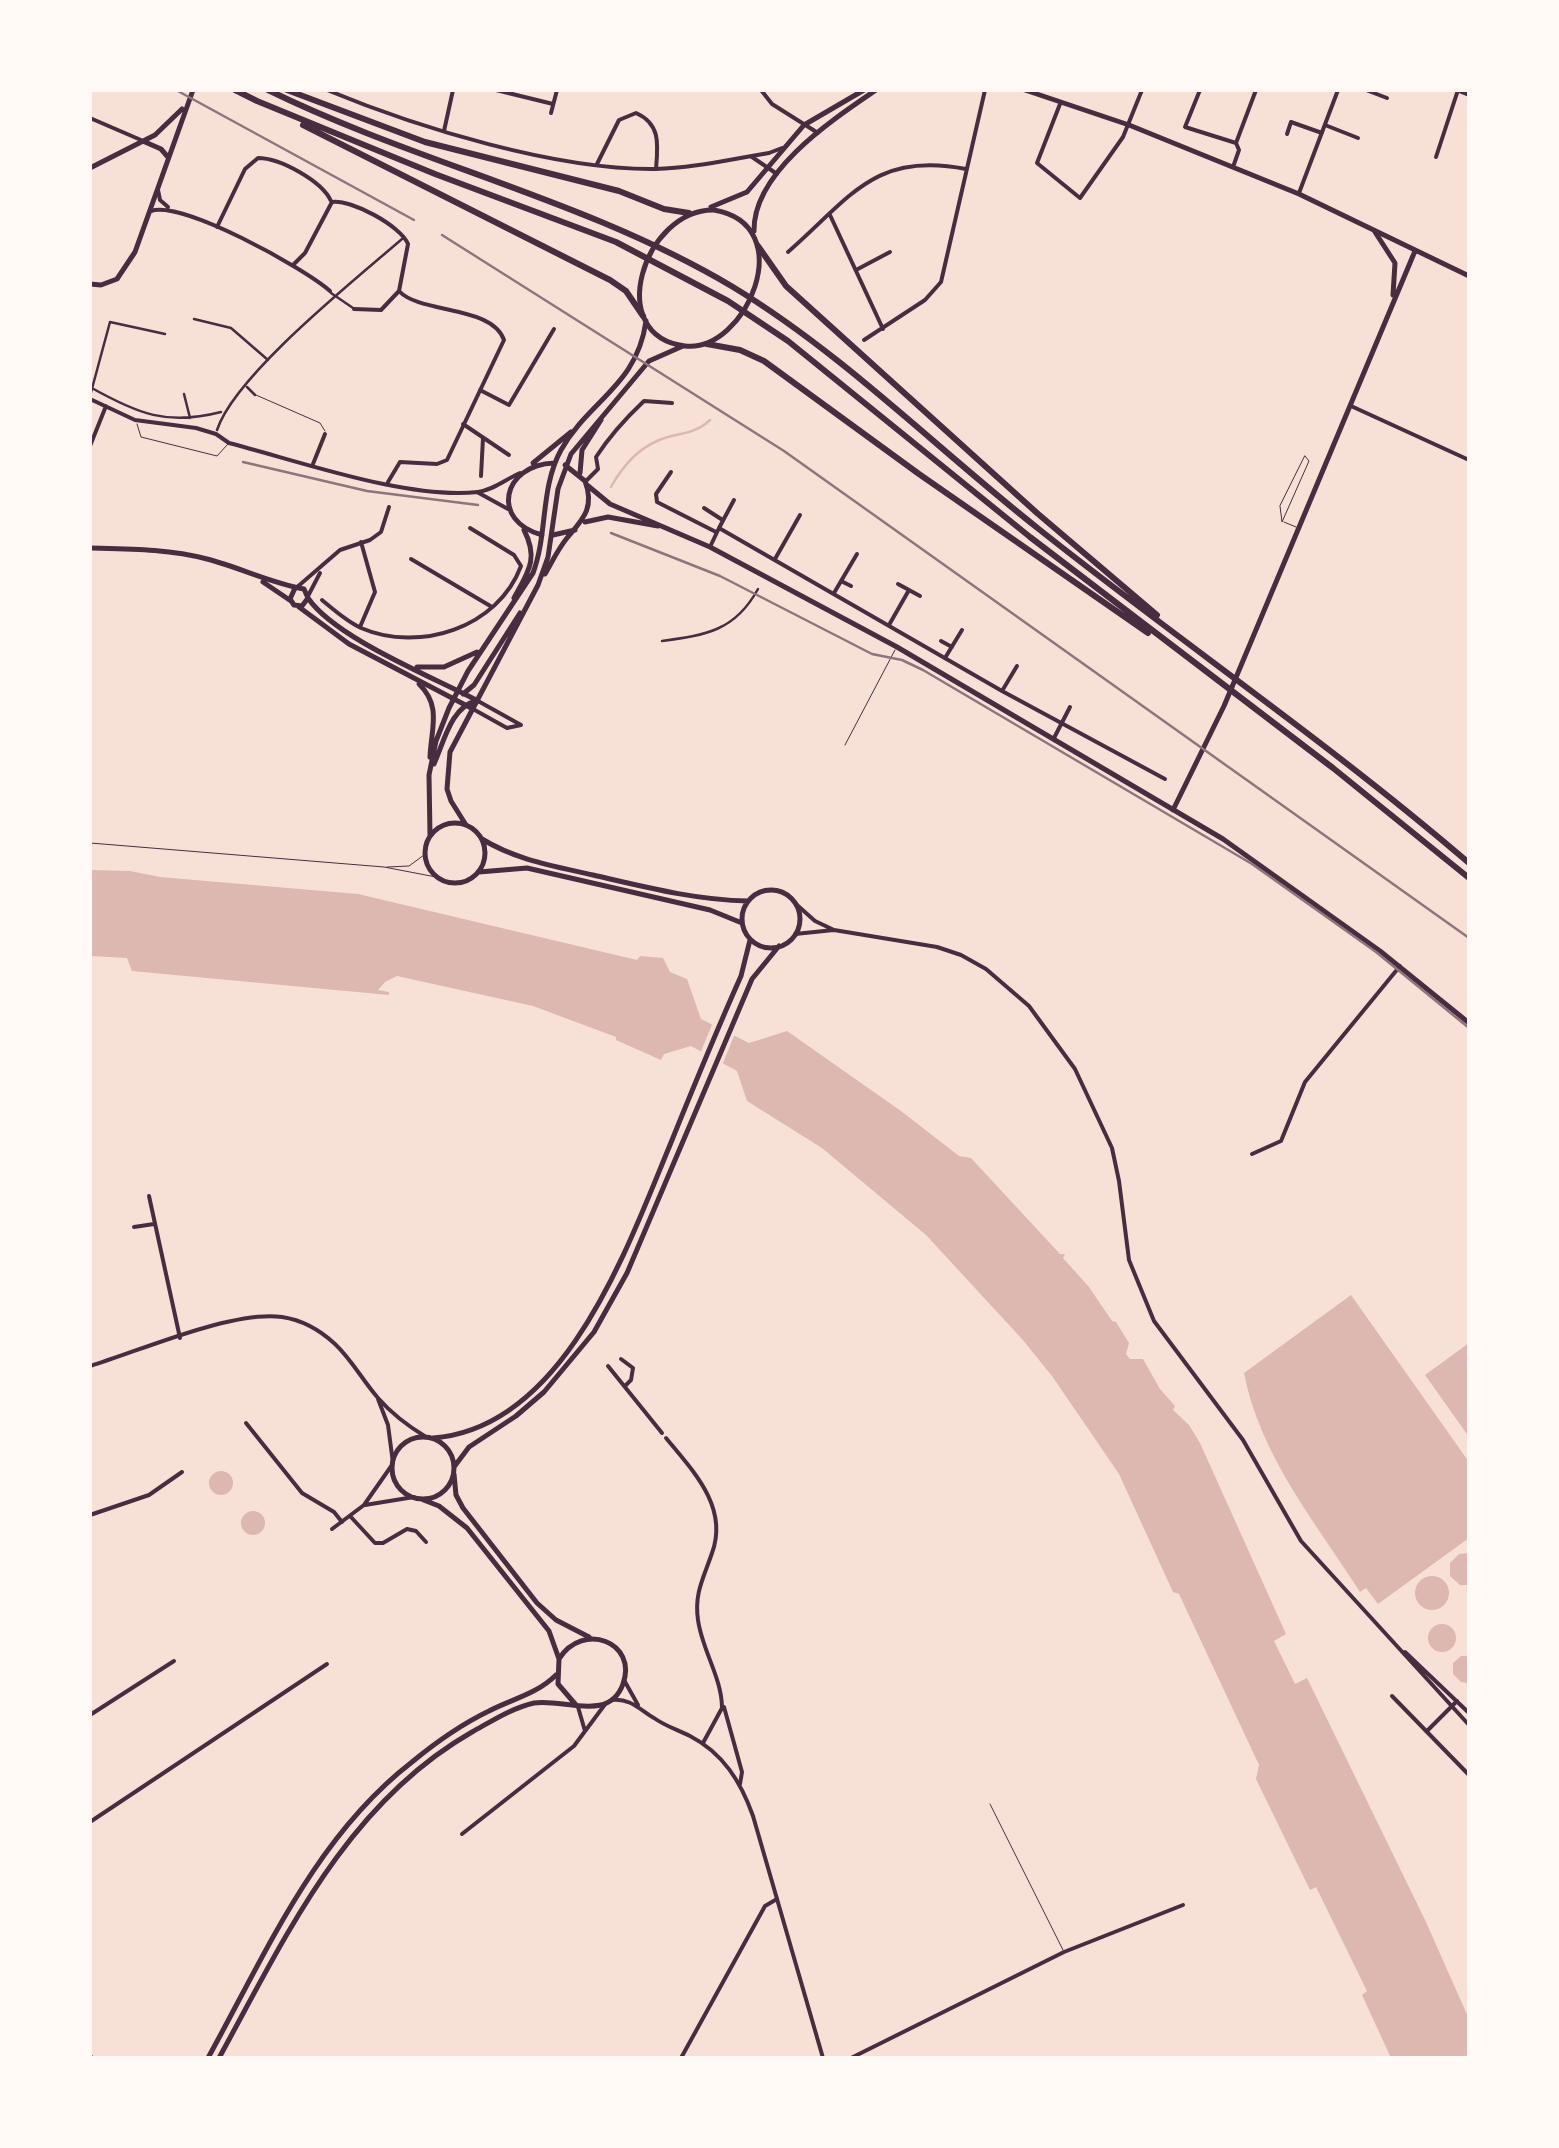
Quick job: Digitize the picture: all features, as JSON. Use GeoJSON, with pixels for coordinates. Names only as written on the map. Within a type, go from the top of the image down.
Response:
{"type":"FeatureCollection","features":[{"type":"Feature","properties":{"kind":"highway"},"geometry":{"type":"LineString","coordinates":[[235,90],[616,283],[645,319]]}},
{"type":"Feature","properties":{"kind":"highway"},"geometry":{"type":"LineString","coordinates":[[268,90],[368,135],[610,224],[732,287],[830,353],[1029,522],[1345,762],[1469,863]]}},
{"type":"Feature","properties":{"kind":"highway"},"geometry":{"type":"LineString","coordinates":[[287,90],[424,142],[689,213]]}},
{"type":"Feature","properties":{"kind":"highway"},"geometry":{"type":"LineString","coordinates":[[257,101],[616,242],[728,301],[788,341],[1030,537],[1333,768],[1469,878]]}},
{"type":"Feature","properties":{"kind":"highway"},"geometry":{"type":"LineString","coordinates":[[758,246],[780,280],[1075,547],[1212,661]]}},
{"type":"Feature","properties":{"kind":"highway"},"geometry":{"type":"LineString","coordinates":[[707,344],[740,350],[772,366],[1099,601],[1200,667]]}},
{"type":"Feature","properties":{"kind":"main road"},"geometry":{"type":"LineString","coordinates":[[90,284],[109,284],[126,269],[136,252],[192,90]]}},
{"type":"Feature","properties":{"kind":"main road"},"geometry":{"type":"LineString","coordinates":[[429,776],[436,741],[456,695],[533,573],[555,463],[581,424],[634,364],[644,338],[645,319],[638,293],[645,268],[662,236],[689,213],[740,196],[804,125],[864,90]]}},
{"type":"Feature","properties":{"kind":"main road"},"geometry":{"type":"LineString","coordinates":[[538,585],[552,536],[558,488],[576,444],[642,369],[664,352],[707,344],[726,330],[756,286],[758,246],[754,234],[758,204],[776,174],[818,133],[876,90]]}},
{"type":"Feature","properties":{"kind":"main road"},"geometry":{"type":"LineString","coordinates":[[1025,90],[1051,94],[1233,166],[1469,276]]}},
{"type":"Feature","properties":{"kind":"main road"},"geometry":{"type":"LineString","coordinates":[[90,168],[145,142],[169,125],[186,104]]}},
{"type":"Feature","properties":{"kind":"main road"},"geometry":{"type":"LineString","coordinates":[[145,142],[161,149],[168,159]]}},
{"type":"Feature","properties":{"kind":"main road"},"geometry":{"type":"LineString","coordinates":[[704,210],[734,216],[754,234]]}},
{"type":"Feature","properties":{"kind":"main road"},"geometry":{"type":"LineString","coordinates":[[1373,230],[1386,244],[1395,264],[1392,303]]}},
{"type":"Feature","properties":{"kind":"main road"},"geometry":{"type":"LineString","coordinates":[[1174,810],[1242,662],[1415,251]]}},
{"type":"Feature","properties":{"kind":"main road"},"geometry":{"type":"LineString","coordinates":[[645,319],[662,337],[683,346]]}},
{"type":"Feature","properties":{"kind":"main road"},"geometry":{"type":"LineString","coordinates":[[418,1498],[443,1492],[469,1447],[516,1416],[579,1354],[594,1332],[627,1274],[752,978],[800,926],[797,906],[786,894],[769,890],[748,901],[712,900],[509,854],[466,825],[450,801],[446,781],[450,752],[538,585],[590,506],[584,480],[584,444],[605,413]]}},
{"type":"Feature","properties":{"kind":"main road"},"geometry":{"type":"LineString","coordinates":[[508,610],[532,560],[532,548],[511,511],[510,491],[524,470],[581,424]]}},
{"type":"Feature","properties":{"kind":"main road"},"geometry":{"type":"LineString","coordinates":[[524,470],[555,463],[565,465],[610,504],[710,546],[897,646],[1262,864],[1400,966],[1469,1024]]}},
{"type":"Feature","properties":{"kind":"main road"},"geometry":{"type":"LineString","coordinates":[[583,522],[608,517],[666,527]]}},
{"type":"Feature","properties":{"kind":"main road"},"geometry":{"type":"LineString","coordinates":[[522,528],[552,536],[576,530]]}},
{"type":"Feature","properties":{"kind":"main road"},"geometry":{"type":"LineString","coordinates":[[90,548],[178,553],[304,590],[321,612],[354,636],[409,666],[473,709]]}},
{"type":"Feature","properties":{"kind":"main road"},"geometry":{"type":"LineString","coordinates":[[256,578],[349,644],[403,672],[478,701]]}},
{"type":"Feature","properties":{"kind":"main road"},"geometry":{"type":"LineString","coordinates":[[294,604],[290,594],[296,588]]}},
{"type":"Feature","properties":{"kind":"main road"},"geometry":{"type":"LineString","coordinates":[[294,604],[304,605],[308,597]]}},
{"type":"Feature","properties":{"kind":"main road"},"geometry":{"type":"LineString","coordinates":[[456,695],[474,684],[528,603]]}},
{"type":"Feature","properties":{"kind":"main road"},"geometry":{"type":"LineString","coordinates":[[409,666],[448,666],[470,658],[486,642]]}},
{"type":"Feature","properties":{"kind":"main road"},"geometry":{"type":"LineString","coordinates":[[403,672],[420,685],[432,703],[435,725],[429,776],[430,835],[424,855],[436,877],[458,884],[479,872],[527,868],[724,914],[742,923],[750,940],[741,976],[631,1238],[587,1324],[542,1379],[503,1414],[476,1431],[408,1440],[395,1454],[392,1464],[397,1484],[439,1506],[466,1528],[549,1631],[562,1692],[577,1705]]}},
{"type":"Feature","properties":{"kind":"main road"},"geometry":{"type":"LineString","coordinates":[[429,776],[458,712],[465,704],[478,701]]}},
{"type":"Feature","properties":{"kind":"main road"},"geometry":{"type":"LineString","coordinates":[[430,835],[446,824],[466,825]]}},
{"type":"Feature","properties":{"kind":"main road"},"geometry":{"type":"LineString","coordinates":[[479,872],[485,856],[482,838]]}},
{"type":"Feature","properties":{"kind":"main road"},"geometry":{"type":"LineString","coordinates":[[742,923],[748,901]]}},
{"type":"Feature","properties":{"kind":"main road"},"geometry":{"type":"LineString","coordinates":[[750,940],[765,947],[779,946]]}},
{"type":"Feature","properties":{"kind":"main road"},"geometry":{"type":"LineString","coordinates":[[219,2058],[313,1889],[384,1799],[453,1742],[490,1721],[538,1702],[594,1707],[608,1702],[624,1680],[622,1659],[608,1642],[556,1620],[537,1603],[462,1508],[456,1495],[449,1450],[429,1438]]}},
{"type":"Feature","properties":{"kind":"main road"},"geometry":{"type":"LineString","coordinates":[[558,1659],[574,1641],[589,1637]]}},
{"type":"Feature","properties":{"kind":"main road"},"geometry":{"type":"LineString","coordinates":[[208,2058],[300,1890],[354,1817],[411,1762],[441,1740],[486,1712],[539,1689],[556,1675]]}},
{"type":"Feature","properties":{"kind":"street"},"geometry":{"type":"LineString","coordinates":[[327,90],[444,131],[597,164],[656,169],[704,165],[782,148]]}},
{"type":"Feature","properties":{"kind":"street"},"geometry":{"type":"LineString","coordinates":[[444,131],[452,90]]}},
{"type":"Feature","properties":{"kind":"street"},"geometry":{"type":"LineString","coordinates":[[496,90],[553,104]]}},
{"type":"Feature","properties":{"kind":"street"},"geometry":{"type":"LineString","coordinates":[[551,113],[557,90]]}},
{"type":"Feature","properties":{"kind":"street"},"geometry":{"type":"LineString","coordinates":[[762,90],[772,104],[818,133]]}},
{"type":"Feature","properties":{"kind":"street"},"geometry":{"type":"LineString","coordinates":[[871,346],[865,339],[925,300],[940,282],[986,90]]}},
{"type":"Feature","properties":{"kind":"street"},"geometry":{"type":"LineString","coordinates":[[1061,101],[1036,163],[1080,198],[1128,125],[1142,90]]}},
{"type":"Feature","properties":{"kind":"street"},"geometry":{"type":"LineString","coordinates":[[1200,90],[1185,127],[1236,144],[1239,150],[1233,166]]}},
{"type":"Feature","properties":{"kind":"street"},"geometry":{"type":"LineString","coordinates":[[1236,144],[1256,90]]}},
{"type":"Feature","properties":{"kind":"street"},"geometry":{"type":"LineString","coordinates":[[1299,194],[1338,90]]}},
{"type":"Feature","properties":{"kind":"street"},"geometry":{"type":"LineString","coordinates":[[1366,90],[1388,98]]}},
{"type":"Feature","properties":{"kind":"street"},"geometry":{"type":"LineString","coordinates":[[1436,156],[1459,90],[1469,95]]}},
{"type":"Feature","properties":{"kind":"street"},"geometry":{"type":"LineString","coordinates":[[597,164],[619,120],[636,114],[651,123],[658,134],[656,169]]}},
{"type":"Feature","properties":{"kind":"street"},"geometry":{"type":"LineString","coordinates":[[90,118],[145,142]]}},
{"type":"Feature","properties":{"kind":"street"},"geometry":{"type":"LineString","coordinates":[[1287,134],[1292,122],[1322,133]]}},
{"type":"Feature","properties":{"kind":"street"},"geometry":{"type":"LineString","coordinates":[[1325,125],[1358,138]]}},
{"type":"Feature","properties":{"kind":"street"},"geometry":{"type":"LineString","coordinates":[[747,156],[776,174]]}},
{"type":"Feature","properties":{"kind":"street"},"geometry":{"type":"LineString","coordinates":[[148,213],[160,208],[176,211],[217,227],[294,266],[354,309],[381,310],[399,291],[408,253],[405,236],[351,204],[332,202],[322,188],[271,159],[258,158],[245,169],[217,227]]}},
{"type":"Feature","properties":{"kind":"street"},"geometry":{"type":"LineString","coordinates":[[788,252],[874,178],[897,167],[922,163],[966,169]]}},
{"type":"Feature","properties":{"kind":"street"},"geometry":{"type":"LineString","coordinates":[[158,188],[160,200],[176,211]]}},
{"type":"Feature","properties":{"kind":"street"},"geometry":{"type":"LineString","coordinates":[[294,266],[332,202]]}},
{"type":"Feature","properties":{"kind":"street"},"geometry":{"type":"LineString","coordinates":[[830,215],[883,329]]}},
{"type":"Feature","properties":{"kind":"street"},"geometry":{"type":"LineString","coordinates":[[217,430],[223,412],[269,361],[405,236]]}},
{"type":"Feature","properties":{"kind":"street"},"geometry":{"type":"LineString","coordinates":[[856,270],[890,252]]}},
{"type":"Feature","properties":{"kind":"street"},"geometry":{"type":"LineString","coordinates":[[387,484],[400,462],[437,464],[447,460],[504,336],[456,310],[408,299],[399,291]]}},
{"type":"Feature","properties":{"kind":"street"},"geometry":{"type":"LineString","coordinates":[[194,319],[231,328],[269,361]]}},
{"type":"Feature","properties":{"kind":"street"},"geometry":{"type":"LineString","coordinates":[[165,334],[112,320],[90,397],[136,421],[196,428],[229,443],[387,484],[477,492],[495,488],[524,470]]}},
{"type":"Feature","properties":{"kind":"street"},"geometry":{"type":"LineString","coordinates":[[480,390],[509,405],[554,329]]}},
{"type":"Feature","properties":{"kind":"street"},"geometry":{"type":"LineString","coordinates":[[246,386],[255,395]]}},
{"type":"Feature","properties":{"kind":"street"},"geometry":{"type":"LineString","coordinates":[[92,388],[146,414],[190,420],[223,412]]}},
{"type":"Feature","properties":{"kind":"street"},"geometry":{"type":"LineString","coordinates":[[184,394],[190,420]]}},
{"type":"Feature","properties":{"kind":"street"},"geometry":{"type":"LineString","coordinates":[[584,480],[598,469],[596,458],[602,448],[644,401],[672,403]]}},
{"type":"Feature","properties":{"kind":"street"},"geometry":{"type":"LineString","coordinates":[[1350,405],[1469,460]]}},
{"type":"Feature","properties":{"kind":"street"},"geometry":{"type":"LineString","coordinates":[[90,446],[106,406]]}},
{"type":"Feature","properties":{"kind":"street"},"geometry":{"type":"LineString","coordinates":[[462,424],[509,456]]}},
{"type":"Feature","properties":{"kind":"street"},"geometry":{"type":"LineString","coordinates":[[313,464],[325,434]]}},
{"type":"Feature","properties":{"kind":"street"},"geometry":{"type":"LineString","coordinates":[[481,476],[483,438]]}},
{"type":"Feature","properties":{"kind":"street"},"geometry":{"type":"LineString","coordinates":[[671,472],[656,494],[657,502],[774,560],[1166,780]]}},
{"type":"Feature","properties":{"kind":"street"},"geometry":{"type":"LineString","coordinates":[[477,492],[511,511]]}},
{"type":"Feature","properties":{"kind":"street"},"geometry":{"type":"LineString","coordinates":[[710,546],[734,500]]}},
{"type":"Feature","properties":{"kind":"street"},"geometry":{"type":"LineString","coordinates":[[296,588],[340,550],[381,532],[389,507]]}},
{"type":"Feature","properties":{"kind":"street"},"geometry":{"type":"LineString","coordinates":[[704,508],[722,520]]}},
{"type":"Feature","properties":{"kind":"street"},"geometry":{"type":"LineString","coordinates":[[774,560],[800,515]]}},
{"type":"Feature","properties":{"kind":"street"},"geometry":{"type":"LineString","coordinates":[[322,600],[360,627],[406,638],[433,636],[463,627],[492,607],[514,581],[521,562],[470,528]]}},
{"type":"Feature","properties":{"kind":"street"},"geometry":{"type":"LineString","coordinates":[[360,542],[374,592],[360,627]]}},
{"type":"Feature","properties":{"kind":"street"},"geometry":{"type":"LineString","coordinates":[[833,594],[857,554]]}},
{"type":"Feature","properties":{"kind":"street"},"geometry":{"type":"LineString","coordinates":[[412,559],[492,607]]}},
{"type":"Feature","properties":{"kind":"street"},"geometry":{"type":"LineString","coordinates":[[308,597],[322,569]]}},
{"type":"Feature","properties":{"kind":"street"},"geometry":{"type":"LineString","coordinates":[[841,581],[851,586]]}},
{"type":"Feature","properties":{"kind":"street"},"geometry":{"type":"LineString","coordinates":[[898,584],[920,596]]}},
{"type":"Feature","properties":{"kind":"street"},"geometry":{"type":"LineString","coordinates":[[662,642],[701,636],[728,624],[744,612],[758,588]]}},
{"type":"Feature","properties":{"kind":"street"},"geometry":{"type":"LineString","coordinates":[[889,625],[909,590]]}},
{"type":"Feature","properties":{"kind":"street"},"geometry":{"type":"LineString","coordinates":[[946,658],[962,630]]}},
{"type":"Feature","properties":{"kind":"street"},"geometry":{"type":"LineString","coordinates":[[942,640],[952,647]]}},
{"type":"Feature","properties":{"kind":"street"},"geometry":{"type":"LineString","coordinates":[[1002,691],[1017,666]]}},
{"type":"Feature","properties":{"kind":"street"},"geometry":{"type":"LineString","coordinates":[[473,709],[507,728],[522,726],[478,701]]}},
{"type":"Feature","properties":{"kind":"street"},"geometry":{"type":"LineString","coordinates":[[1053,740],[1070,707]]}},
{"type":"Feature","properties":{"kind":"street"},"geometry":{"type":"LineString","coordinates":[[797,906],[834,930],[950,951],[986,969],[1029,1006],[1075,1070],[1101,1123],[1120,1181],[1129,1260],[1154,1321],[1233,1426],[1301,1541],[1469,1724]]}},
{"type":"Feature","properties":{"kind":"street"},"geometry":{"type":"LineString","coordinates":[[795,934],[834,930]]}},
{"type":"Feature","properties":{"kind":"street"},"geometry":{"type":"LineString","coordinates":[[1252,1154],[1281,1141],[1305,1082],[1400,966]]}},
{"type":"Feature","properties":{"kind":"street"},"geometry":{"type":"LineString","coordinates":[[149,1196],[180,1338]]}},
{"type":"Feature","properties":{"kind":"street"},"geometry":{"type":"LineString","coordinates":[[134,1227],[155,1224]]}},
{"type":"Feature","properties":{"kind":"street"},"geometry":{"type":"LineString","coordinates":[[90,1366],[254,1317],[297,1321],[333,1342],[378,1398],[400,1420],[429,1438]]}},
{"type":"Feature","properties":{"kind":"street"},"geometry":{"type":"LineString","coordinates":[[622,1359],[633,1368],[631,1380],[625,1386]]}},
{"type":"Feature","properties":{"kind":"street"},"geometry":{"type":"LineString","coordinates":[[608,1366],[708,1493],[716,1521],[716,1542],[698,1585],[697,1609],[742,1768],[740,1784]]}},
{"type":"Feature","properties":{"kind":"street"},"geometry":{"type":"LineString","coordinates":[[332,1529],[364,1505],[392,1464],[388,1426],[378,1398]]}},
{"type":"Feature","properties":{"kind":"street"},"geometry":{"type":"LineString","coordinates":[[246,1422],[302,1493],[334,1512],[342,1522]]}},
{"type":"Feature","properties":{"kind":"street"},"geometry":{"type":"LineString","coordinates":[[90,1515],[150,1495],[182,1472]]}},
{"type":"Feature","properties":{"kind":"street"},"geometry":{"type":"LineString","coordinates":[[364,1505],[418,1498]]}},
{"type":"Feature","properties":{"kind":"street"},"geometry":{"type":"LineString","coordinates":[[350,1516],[375,1543],[383,1544],[407,1529],[416,1531],[426,1542]]}},
{"type":"Feature","properties":{"kind":"street"},"geometry":{"type":"LineString","coordinates":[[1401,1649],[1469,1713]]}},
{"type":"Feature","properties":{"kind":"street"},"geometry":{"type":"LineString","coordinates":[[90,1716],[174,1661]]}},
{"type":"Feature","properties":{"kind":"street"},"geometry":{"type":"LineString","coordinates":[[90,1822],[327,1664]]}},
{"type":"Feature","properties":{"kind":"street"},"geometry":{"type":"LineString","coordinates":[[624,1680],[641,1709]]}},
{"type":"Feature","properties":{"kind":"street"},"geometry":{"type":"LineString","coordinates":[[1392,1696],[1469,1775]]}},
{"type":"Feature","properties":{"kind":"street"},"geometry":{"type":"LineString","coordinates":[[462,1834],[574,1746],[608,1702],[625,1700],[702,1743],[726,1764],[740,1784],[753,1816],[823,2058]]}},
{"type":"Feature","properties":{"kind":"street"},"geometry":{"type":"LineString","coordinates":[[1428,1730],[1457,1701]]}},
{"type":"Feature","properties":{"kind":"street"},"geometry":{"type":"LineString","coordinates":[[702,1743],[718,1720],[722,1702]]}},
{"type":"Feature","properties":{"kind":"street"},"geometry":{"type":"LineString","coordinates":[[577,1705],[585,1731]]}},
{"type":"Feature","properties":{"kind":"street"},"geometry":{"type":"LineString","coordinates":[[680,2058],[766,1906],[777,1898]]}},
{"type":"Feature","properties":{"kind":"street"},"geometry":{"type":"LineString","coordinates":[[851,2058],[1064,1952],[1183,1905]]}},
{"type":"Feature","properties":{"kind":"lane"},"geometry":{"type":"LineString","coordinates":[[255,395],[316,422],[325,434]]}},
{"type":"Feature","properties":{"kind":"lane"},"geometry":{"type":"LineString","coordinates":[[136,421],[141,437],[217,456],[229,443]]}},
{"type":"Feature","properties":{"kind":"lane"},"geometry":{"type":"LineString","coordinates":[[1305,456],[1309,461],[1282,522],[1280,506],[1305,456]]}},
{"type":"Feature","properties":{"kind":"lane"},"geometry":{"type":"LineString","coordinates":[[1282,522],[1299,528]]}},
{"type":"Feature","properties":{"kind":"lane"},"geometry":{"type":"LineString","coordinates":[[846,745],[897,646]]}},
{"type":"Feature","properties":{"kind":"lane"},"geometry":{"type":"LineString","coordinates":[[90,843],[384,867],[436,877]]}},
{"type":"Feature","properties":{"kind":"lane"},"geometry":{"type":"LineString","coordinates":[[384,867],[408,866],[424,855]]}},
{"type":"Feature","properties":{"kind":"lane"},"geometry":{"type":"LineString","coordinates":[[990,1804],[1064,1952]]}},
{"type":"Feature","properties":{"kind":"shaded area"},"geometry":{"type":"Polygon","coordinates":[[[90,870],[358,894],[637,960],[640,956],[663,958],[670,972],[687,979],[701,1019],[749,1043],[787,1031],[959,1156],[971,1158],[1060,1254],[1065,1254],[1063,1258],[1129,1343],[1126,1354],[1130,1359],[1143,1359],[1175,1406],[1173,1410],[1200,1443],[1286,1634],[1274,1641],[1295,1684],[1307,1678],[1469,2019],[1469,2058],[1391,2058],[1362,1995],[1367,1991],[1316,1887],[1310,1890],[1256,1779],[1259,1765],[1179,1594],[1173,1592],[1119,1474],[1052,1376],[926,1235],[822,1148],[747,1101],[737,1071],[691,1046],[664,1054],[661,1060],[616,1037],[533,1006],[397,976],[378,990],[389,995],[132,971],[127,958],[90,956],[90,870]]]}},
{"type":"Feature","properties":{"kind":"shaded area"},"geometry":{"type":"Polygon","coordinates":[[[1351,1295],[1469,1462],[1469,1538],[1378,1604],[1366,1588],[1360,1592],[1276,1461],[1244,1373],[1351,1295]]]}},
{"type":"Feature","properties":{"kind":"shaded area"},"geometry":{"type":"Polygon","coordinates":[[[1469,1343],[1469,1437],[1425,1375],[1469,1343]]]}},
{"type":"Feature","properties":{"kind":"shaded area"},"geometry":{"type":"Polygon","coordinates":[[[221,1471],[230,1474],[230,1492],[221,1495],[212,1492],[209,1483],[212,1474],[221,1471]]]}},
{"type":"Feature","properties":{"kind":"shaded area"},"geometry":{"type":"Polygon","coordinates":[[[253,1511],[262,1514],[262,1532],[253,1535],[244,1532],[241,1523],[244,1514],[253,1511]]]}},
{"type":"Feature","properties":{"kind":"shaded area"},"geometry":{"type":"Polygon","coordinates":[[[1469,1553],[1469,1585],[1460,1585],[1450,1576],[1450,1563],[1459,1554],[1469,1553]]]}},
{"type":"Feature","properties":{"kind":"shaded area"},"geometry":{"type":"Polygon","coordinates":[[[1432,1576],[1444,1581],[1449,1593],[1444,1605],[1432,1610],[1420,1605],[1415,1593],[1420,1581],[1432,1576]]]}},
{"type":"Feature","properties":{"kind":"shaded area"},"geometry":{"type":"Polygon","coordinates":[[[1442,1624],[1452,1628],[1456,1638],[1452,1648],[1442,1652],[1432,1648],[1428,1638],[1432,1628],[1442,1624]]]}},
{"type":"Feature","properties":{"kind":"shaded area"},"geometry":{"type":"Polygon","coordinates":[[[1461,1656],[1469,1656],[1468,1683],[1453,1674],[1453,1663],[1461,1656]]]}},
{"type":"Feature","properties":{"kind":"pier"},"geometry":{"type":"Polygon","coordinates":[[[714,1020],[736,1031],[721,1068],[699,1056],[714,1020]]]}},
{"type":"Feature","properties":{"kind":"waterway"},"geometry":{"type":"LineString","coordinates":[[611,487],[642,449],[697,429],[710,420]]}},
{"type":"Feature","properties":{"kind":"tram line"},"geometry":{"type":"LineString","coordinates":[[243,462],[367,491],[478,505]]}},
{"type":"Feature","properties":{"kind":"tram line"},"geometry":{"type":"LineString","coordinates":[[611,533],[720,576],[872,654],[902,660],[923,670],[1252,864],[1376,952],[1469,1028]]}},
{"type":"Feature","properties":{"kind":"railway"},"geometry":{"type":"LineString","coordinates":[[176,90],[414,220]]}},
{"type":"Feature","properties":{"kind":"railway"},"geometry":{"type":"LineString","coordinates":[[442,235],[784,451],[1469,938]]}}]}
